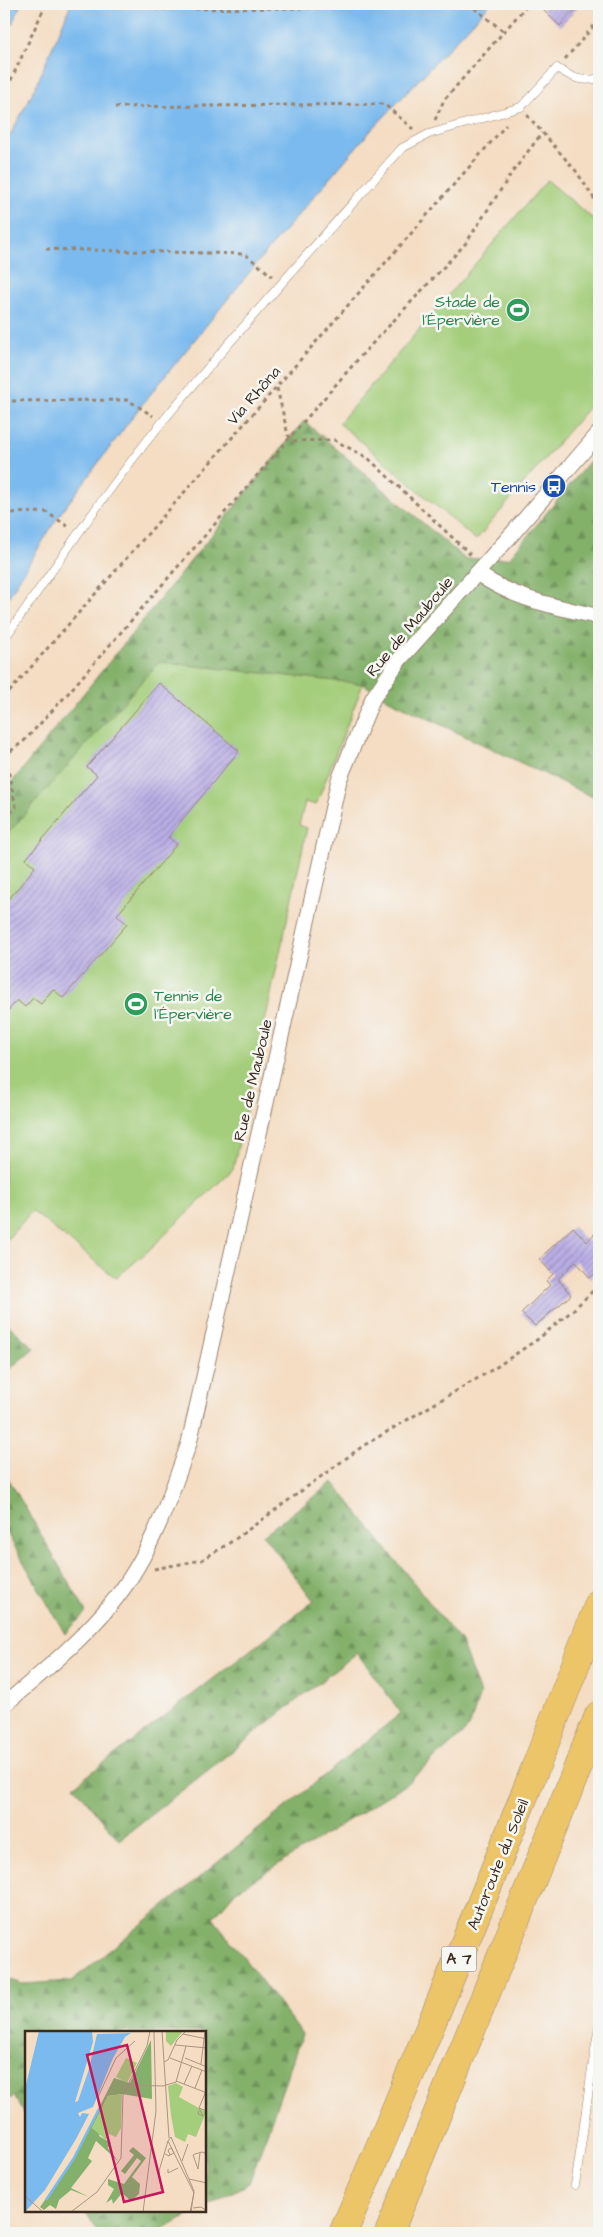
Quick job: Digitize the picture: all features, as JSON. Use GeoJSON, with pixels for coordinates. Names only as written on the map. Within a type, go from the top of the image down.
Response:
{"type":"FeatureCollection","features":[{"type":"Feature","properties":{"kind":"highway","name":"Autoroute du Soleil"},"geometry":{"type":"LineString","coordinates":[[343,2233],[457,1964],[599,1603]]}},
{"type":"Feature","properties":{"kind":"highway","name":"A 7"},"geometry":{"type":"LineString","coordinates":[[392,2227],[599,1715]]}},
{"type":"Feature","properties":{"kind":"street"},"geometry":{"type":"LineString","coordinates":[[476,573],[599,433]]}},
{"type":"Feature","properties":{"kind":"street","name":"Rue de Mauboule"},"geometry":{"type":"LineString","coordinates":[[4,1705],[70,1648],[113,1603],[133,1573],[165,1512],[190,1442],[339,780],[373,698],[399,660],[476,573],[499,588],[524,599],[599,617]]}},
{"type":"Feature","properties":{"kind":"lane"},"geometry":{"type":"LineString","coordinates":[[7,635],[162,422],[402,148],[425,136],[521,107],[557,68],[573,78],[585,80],[599,78]]}},
{"type":"Feature","properties":{"kind":"lane"},"geometry":{"type":"LineString","coordinates":[[576,2185],[592,2061],[599,2027]]}},
{"type":"Feature","properties":{"kind":"path"},"geometry":{"type":"LineString","coordinates":[[4,94],[46,4]]}},
{"type":"Feature","properties":{"kind":"path"},"geometry":{"type":"LineString","coordinates":[[115,107],[384,104],[425,136],[444,100],[528,4]]}},
{"type":"Feature","properties":{"kind":"path"},"geometry":{"type":"LineString","coordinates":[[155,9],[473,7],[503,31]]}},
{"type":"Feature","properties":{"kind":"path"},"geometry":{"type":"LineString","coordinates":[[557,68],[599,20]]}},
{"type":"Feature","properties":{"kind":"path"},"geometry":{"type":"LineString","coordinates":[[521,107],[576,171],[599,206]]}},
{"type":"Feature","properties":{"kind":"path","name":"Via Rhôna"},"geometry":{"type":"LineString","coordinates":[[4,698],[521,107]]}},
{"type":"Feature","properties":{"kind":"path"},"geometry":{"type":"LineString","coordinates":[[4,756],[24,741],[63,699],[359,358],[466,243],[511,174],[542,133]]}},
{"type":"Feature","properties":{"kind":"path"},"geometry":{"type":"LineString","coordinates":[[46,249],[245,254],[281,284]]}},
{"type":"Feature","properties":{"kind":"path"},"geometry":{"type":"LineString","coordinates":[[277,387],[290,437],[294,441],[334,440],[353,449],[368,458],[467,553],[472,557],[477,550]]}},
{"type":"Feature","properties":{"kind":"path"},"geometry":{"type":"LineString","coordinates":[[4,401],[128,400],[162,422]]}},
{"type":"Feature","properties":{"kind":"path"},"geometry":{"type":"LineString","coordinates":[[4,513],[46,512],[79,534]]}},
{"type":"Feature","properties":{"kind":"path"},"geometry":{"type":"LineString","coordinates":[[4,766],[8,770],[16,807],[4,820]]}},
{"type":"Feature","properties":{"kind":"path"},"geometry":{"type":"LineString","coordinates":[[133,1573],[202,1560],[234,1540],[363,1446],[495,1368],[538,1339],[599,1285]]}},
{"type":"Feature","properties":{"kind":"green space","name":"Stade de l'Épervière"},"geometry":{"type":"Polygon","coordinates":[[[547,180],[599,224],[599,395],[476,540],[339,423],[547,180]]]}},
{"type":"Feature","properties":{"kind":"green space"},"geometry":{"type":"Polygon","coordinates":[[[304,421],[465,559],[509,558],[599,450],[599,800],[389,700],[363,684],[160,662],[4,838],[4,792],[304,421]]]}},
{"type":"Feature","properties":{"kind":"green space","name":"Tennis de l'Épervière"},"geometry":{"type":"Polygon","coordinates":[[[159,662],[363,684],[316,805],[305,802],[299,825],[307,828],[233,1169],[149,1250],[116,1278],[32,1211],[4,1243],[4,838],[159,662]]]}},
{"type":"Feature","properties":{"kind":"green space"},"geometry":{"type":"Polygon","coordinates":[[[4,1321],[34,1348],[4,1374],[4,1321]]]}},
{"type":"Feature","properties":{"kind":"green space"},"geometry":{"type":"Polygon","coordinates":[[[4,1471],[86,1612],[65,1634],[4,1528],[4,1471]]]}},
{"type":"Feature","properties":{"kind":"green space"},"geometry":{"type":"Polygon","coordinates":[[[333,1482],[461,1642],[480,1694],[469,1728],[406,1784],[236,1891],[213,1918],[302,2034],[249,2183],[206,2206],[206,2031],[25,2031],[25,2114],[14,2096],[4,2103],[4,1977],[22,1984],[72,1981],[401,1713],[357,1653],[119,1840],[74,1786],[314,1601],[263,1535],[333,1482]]]}},
{"type":"Feature","properties":{"kind":"green space"},"geometry":{"type":"Polygon","coordinates":[[[86,2212],[196,2212],[156,2233],[99,2233],[86,2212]]]}},
{"type":"Feature","properties":{"kind":"water"},"geometry":{"type":"Polygon","coordinates":[[[4,4],[21,4],[4,42],[4,4]]]}},
{"type":"Feature","properties":{"kind":"water"},"geometry":{"type":"Polygon","coordinates":[[[71,4],[490,4],[364,138],[257,263],[140,407],[57,518],[4,604],[4,147],[35,88],[71,4]]]}},
{"type":"Feature","properties":{"kind":"building"},"geometry":{"type":"Polygon","coordinates":[[[548,4],[581,4],[560,26],[544,11],[543,8],[548,4]]]}},
{"type":"Feature","properties":{"kind":"building"},"geometry":{"type":"Polygon","coordinates":[[[584,4],[598,4],[594,8],[591,5],[589,8],[584,4]]]}},
{"type":"Feature","properties":{"kind":"building"},"geometry":{"type":"Polygon","coordinates":[[[159,683],[239,751],[168,837],[177,844],[117,915],[127,924],[63,998],[53,989],[41,1004],[33,998],[25,1007],[17,1000],[9,1010],[4,1005],[4,905],[35,867],[26,859],[97,775],[87,767],[159,683]]]}},
{"type":"Feature","properties":{"kind":"building"},"geometry":{"type":"Polygon","coordinates":[[[573,1227],[587,1242],[597,1231],[599,1233],[599,1269],[590,1278],[576,1261],[558,1279],[571,1295],[535,1326],[521,1313],[550,1285],[546,1281],[553,1274],[539,1259],[573,1227]]]}},
{"type":"Feature","properties":{"kind":"place","name":"Stade de l'Épervière"},"geometry":{"type":"Point","coordinates":[518,310]}},
{"type":"Feature","properties":{"kind":"place","name":"Tennis"},"geometry":{"type":"Point","coordinates":[554,486]}},
{"type":"Feature","properties":{"kind":"place","name":"Tennis de l'Épervière"},"geometry":{"type":"Point","coordinates":[136,1004]}}]}
